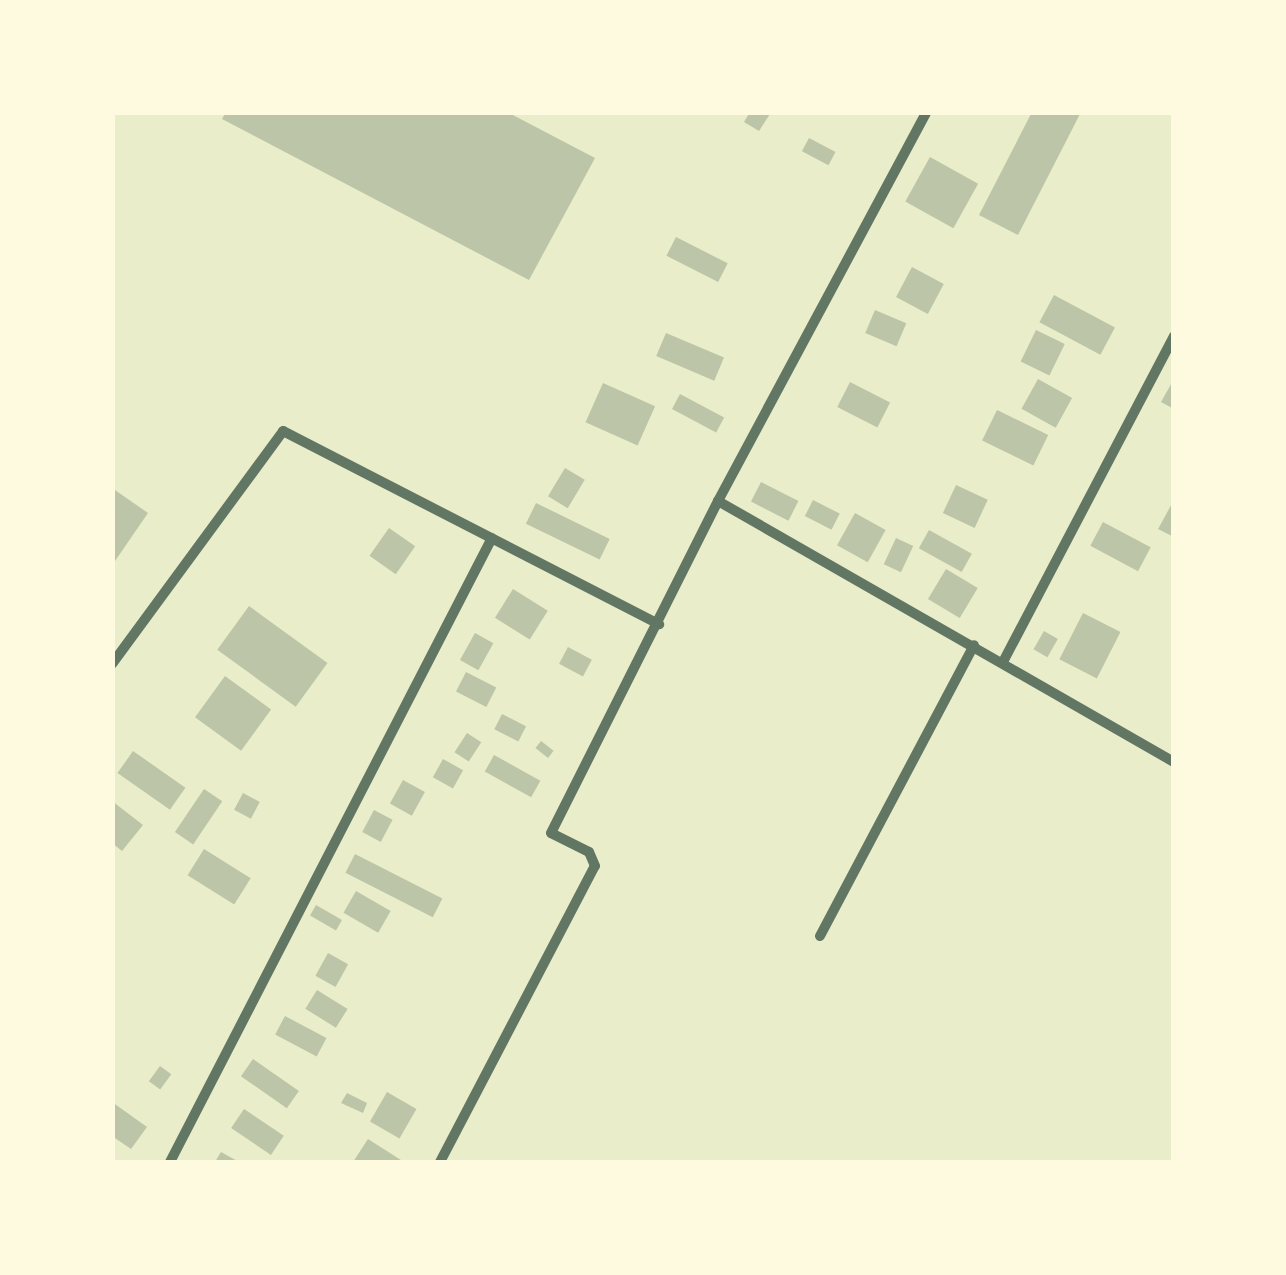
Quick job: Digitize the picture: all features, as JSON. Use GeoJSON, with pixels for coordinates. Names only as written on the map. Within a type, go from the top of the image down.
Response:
{"type":"FeatureCollection","features":[{"type":"Feature","properties":{"kind":"street"},"geometry":{"type":"LineString","coordinates":[[440,1162],[596,866],[589,852],[551,833],[718,501],[927,112]]}},
{"type":"Feature","properties":{"kind":"street"},"geometry":{"type":"LineString","coordinates":[[1004,660],[1174,336]]}},
{"type":"Feature","properties":{"kind":"street"},"geometry":{"type":"LineString","coordinates":[[112,664],[282,430],[658,624]]}},
{"type":"Feature","properties":{"kind":"street"},"geometry":{"type":"LineString","coordinates":[[718,501],[1004,660],[1174,762]]}},
{"type":"Feature","properties":{"kind":"street"},"geometry":{"type":"LineString","coordinates":[[170,1162],[492,538]]}},
{"type":"Feature","properties":{"kind":"street"},"geometry":{"type":"LineString","coordinates":[[820,936],[974,645]]}},
{"type":"Feature","properties":{"kind":"building"},"geometry":{"type":"Polygon","coordinates":[[[226,112],[507,112],[595,158],[529,280],[222,119],[226,112]]]}},
{"type":"Feature","properties":{"kind":"building"},"geometry":{"type":"Polygon","coordinates":[[[750,112],[770,114],[759,131],[744,122],[750,112]]]}},
{"type":"Feature","properties":{"kind":"building"},"geometry":{"type":"Polygon","coordinates":[[[1032,112],[1081,112],[1018,235],[979,215],[1032,112]]]}},
{"type":"Feature","properties":{"kind":"building"},"geometry":{"type":"Polygon","coordinates":[[[809,138],[835,152],[828,165],[802,151],[809,138]]]}},
{"type":"Feature","properties":{"kind":"building"},"geometry":{"type":"Polygon","coordinates":[[[930,157],[978,184],[953,228],[905,202],[930,157]]]}},
{"type":"Feature","properties":{"kind":"building"},"geometry":{"type":"Polygon","coordinates":[[[676,237],[728,263],[718,282],[666,256],[676,237]]]}},
{"type":"Feature","properties":{"kind":"building"},"geometry":{"type":"Polygon","coordinates":[[[912,267],[944,284],[928,314],[896,297],[912,267]]]}},
{"type":"Feature","properties":{"kind":"building"},"geometry":{"type":"Polygon","coordinates":[[[1054,295],[1115,327],[1100,355],[1039,322],[1054,295]]]}},
{"type":"Feature","properties":{"kind":"building"},"geometry":{"type":"Polygon","coordinates":[[[875,310],[906,323],[897,346],[865,333],[875,310]]]}},
{"type":"Feature","properties":{"kind":"building"},"geometry":{"type":"Polygon","coordinates":[[[1036,330],[1065,344],[1049,375],[1021,361],[1036,330]]]}},
{"type":"Feature","properties":{"kind":"building"},"geometry":{"type":"Polygon","coordinates":[[[666,333],[724,358],[714,381],[656,356],[666,333]]]}},
{"type":"Feature","properties":{"kind":"building"},"geometry":{"type":"Polygon","coordinates":[[[1038,379],[1072,398],[1056,428],[1022,409],[1038,379]]]}},
{"type":"Feature","properties":{"kind":"building"},"geometry":{"type":"Polygon","coordinates":[[[1174,379],[1174,409],[1161,402],[1174,379]]]}},
{"type":"Feature","properties":{"kind":"building"},"geometry":{"type":"Polygon","coordinates":[[[850,382],[890,402],[877,427],[837,407],[850,382]]]}},
{"type":"Feature","properties":{"kind":"building"},"geometry":{"type":"Polygon","coordinates":[[[603,383],[655,406],[638,445],[586,422],[603,383]]]}},
{"type":"Feature","properties":{"kind":"building"},"geometry":{"type":"Polygon","coordinates":[[[680,394],[724,417],[716,432],[672,409],[680,394]]]}},
{"type":"Feature","properties":{"kind":"building"},"geometry":{"type":"Polygon","coordinates":[[[997,410],[1048,435],[1033,466],[982,441],[997,410]]]}},
{"type":"Feature","properties":{"kind":"building"},"geometry":{"type":"Polygon","coordinates":[[[565,468],[585,480],[568,508],[548,496],[565,468]]]}},
{"type":"Feature","properties":{"kind":"building"},"geometry":{"type":"Polygon","coordinates":[[[761,482],[798,501],[788,521],[751,502],[761,482]]]}},
{"type":"Feature","properties":{"kind":"building"},"geometry":{"type":"Polygon","coordinates":[[[956,485],[988,500],[975,528],[943,513],[956,485]]]}},
{"type":"Feature","properties":{"kind":"building"},"geometry":{"type":"Polygon","coordinates":[[[112,488],[148,513],[115,561],[112,559],[112,488]]]}},
{"type":"Feature","properties":{"kind":"building"},"geometry":{"type":"Polygon","coordinates":[[[813,500],[840,514],[832,530],[805,516],[813,500]]]}},
{"type":"Feature","properties":{"kind":"building"},"geometry":{"type":"Polygon","coordinates":[[[1174,500],[1174,537],[1158,529],[1174,500]]]}},
{"type":"Feature","properties":{"kind":"building"},"geometry":{"type":"Polygon","coordinates":[[[536,503],[610,539],[600,560],[526,524],[536,503]]]}},
{"type":"Feature","properties":{"kind":"building"},"geometry":{"type":"Polygon","coordinates":[[[855,513],[886,530],[868,562],[837,545],[855,513]]]}},
{"type":"Feature","properties":{"kind":"building"},"geometry":{"type":"Polygon","coordinates":[[[1103,522],[1151,547],[1138,571],[1090,546],[1103,522]]]}},
{"type":"Feature","properties":{"kind":"building"},"geometry":{"type":"Polygon","coordinates":[[[389,528],[415,546],[396,574],[369,556],[389,528]]]}},
{"type":"Feature","properties":{"kind":"building"},"geometry":{"type":"Polygon","coordinates":[[[929,530],[972,554],[962,572],[919,548],[929,530]]]}},
{"type":"Feature","properties":{"kind":"building"},"geometry":{"type":"Polygon","coordinates":[[[896,538],[913,546],[901,572],[884,564],[896,538]]]}},
{"type":"Feature","properties":{"kind":"building"},"geometry":{"type":"Polygon","coordinates":[[[946,569],[978,588],[960,618],[928,599],[946,569]]]}},
{"type":"Feature","properties":{"kind":"building"},"geometry":{"type":"Polygon","coordinates":[[[513,589],[548,611],[530,640],[495,618],[513,589]]]}},
{"type":"Feature","properties":{"kind":"building"},"geometry":{"type":"Polygon","coordinates":[[[249,606],[327,663],[296,707],[217,650],[249,606]]]}},
{"type":"Feature","properties":{"kind":"building"},"geometry":{"type":"Polygon","coordinates":[[[1083,613],[1120,632],[1097,678],[1059,659],[1083,613]]]}},
{"type":"Feature","properties":{"kind":"building"},"geometry":{"type":"Polygon","coordinates":[[[1044,631],[1058,639],[1047,657],[1034,649],[1044,631]]]}},
{"type":"Feature","properties":{"kind":"building"},"geometry":{"type":"Polygon","coordinates":[[[475,633],[493,643],[478,670],[460,660],[475,633]]]}},
{"type":"Feature","properties":{"kind":"building"},"geometry":{"type":"Polygon","coordinates":[[[568,647],[592,660],[583,676],[559,664],[568,647]]]}},
{"type":"Feature","properties":{"kind":"building"},"geometry":{"type":"Polygon","coordinates":[[[466,672],[496,687],[486,707],[456,692],[466,672]]]}},
{"type":"Feature","properties":{"kind":"building"},"geometry":{"type":"Polygon","coordinates":[[[225,676],[271,710],[241,751],[195,717],[225,676]]]}},
{"type":"Feature","properties":{"kind":"building"},"geometry":{"type":"Polygon","coordinates":[[[502,714],[526,726],[518,741],[494,729],[502,714]]]}},
{"type":"Feature","properties":{"kind":"building"},"geometry":{"type":"Polygon","coordinates":[[[467,733],[481,742],[469,762],[454,752],[467,733]]]}},
{"type":"Feature","properties":{"kind":"building"},"geometry":{"type":"Polygon","coordinates":[[[541,741],[554,751],[548,758],[535,748],[541,741]]]}},
{"type":"Feature","properties":{"kind":"building"},"geometry":{"type":"Polygon","coordinates":[[[133,751],[185,788],[170,810],[118,773],[133,751]]]}},
{"type":"Feature","properties":{"kind":"building"},"geometry":{"type":"Polygon","coordinates":[[[494,755],[540,781],[531,797],[485,772],[494,755]]]}},
{"type":"Feature","properties":{"kind":"building"},"geometry":{"type":"Polygon","coordinates":[[[443,759],[463,770],[453,789],[433,777],[443,759]]]}},
{"type":"Feature","properties":{"kind":"building"},"geometry":{"type":"Polygon","coordinates":[[[403,780],[425,792],[412,816],[390,804],[403,780]]]}},
{"type":"Feature","properties":{"kind":"building"},"geometry":{"type":"Polygon","coordinates":[[[204,789],[222,801],[193,844],[175,832],[204,789]]]}},
{"type":"Feature","properties":{"kind":"building"},"geometry":{"type":"Polygon","coordinates":[[[243,793],[260,802],[251,819],[234,810],[243,793]]]}},
{"type":"Feature","properties":{"kind":"building"},"geometry":{"type":"Polygon","coordinates":[[[112,801],[143,825],[122,851],[112,843],[112,801]]]}},
{"type":"Feature","properties":{"kind":"building"},"geometry":{"type":"Polygon","coordinates":[[[374,810],[393,820],[381,842],[362,832],[374,810]]]}},
{"type":"Feature","properties":{"kind":"building"},"geometry":{"type":"Polygon","coordinates":[[[204,849],[251,878],[234,904],[188,875],[204,849]]]}},
{"type":"Feature","properties":{"kind":"building"},"geometry":{"type":"Polygon","coordinates":[[[355,854],[442,898],[433,917],[345,873],[355,854]]]}},
{"type":"Feature","properties":{"kind":"building"},"geometry":{"type":"Polygon","coordinates":[[[356,891],[391,911],[378,933],[344,913],[356,891]]]}},
{"type":"Feature","properties":{"kind":"building"},"geometry":{"type":"Polygon","coordinates":[[[316,905],[342,920],[336,930],[310,915],[316,905]]]}},
{"type":"Feature","properties":{"kind":"building"},"geometry":{"type":"Polygon","coordinates":[[[328,953],[348,964],[336,987],[315,976],[328,953]]]}},
{"type":"Feature","properties":{"kind":"building"},"geometry":{"type":"Polygon","coordinates":[[[317,990],[348,1009],[336,1028],[305,1009],[317,990]]]}},
{"type":"Feature","properties":{"kind":"building"},"geometry":{"type":"Polygon","coordinates":[[[285,1016],[326,1038],[317,1057],[275,1035],[285,1016]]]}},
{"type":"Feature","properties":{"kind":"building"},"geometry":{"type":"Polygon","coordinates":[[[253,1059],[299,1091],[287,1108],[241,1076],[253,1059]]]}},
{"type":"Feature","properties":{"kind":"building"},"geometry":{"type":"Polygon","coordinates":[[[160,1066],[171,1074],[160,1090],[149,1081],[160,1066]]]}},
{"type":"Feature","properties":{"kind":"building"},"geometry":{"type":"Polygon","coordinates":[[[387,1092],[416,1109],[399,1138],[370,1121],[387,1092]]]}},
{"type":"Feature","properties":{"kind":"building"},"geometry":{"type":"Polygon","coordinates":[[[347,1093],[367,1103],[363,1113],[341,1103],[347,1093]]]}},
{"type":"Feature","properties":{"kind":"building"},"geometry":{"type":"Polygon","coordinates":[[[112,1102],[147,1127],[131,1149],[112,1136],[112,1102]]]}},
{"type":"Feature","properties":{"kind":"building"},"geometry":{"type":"Polygon","coordinates":[[[244,1109],[284,1136],[271,1155],[231,1128],[244,1109]]]}},
{"type":"Feature","properties":{"kind":"building"},"geometry":{"type":"Polygon","coordinates":[[[368,1139],[404,1162],[353,1162],[368,1139]]]}},
{"type":"Feature","properties":{"kind":"building"},"geometry":{"type":"Polygon","coordinates":[[[221,1152],[239,1162],[215,1162],[221,1152]]]}}]}
